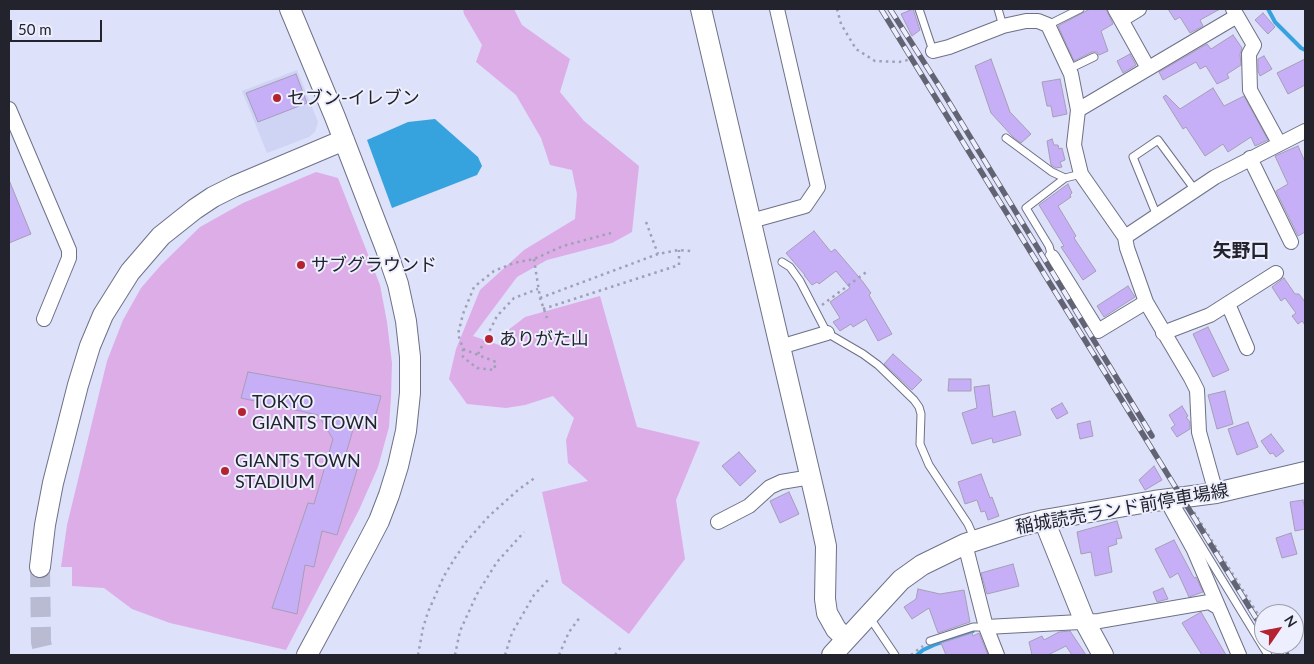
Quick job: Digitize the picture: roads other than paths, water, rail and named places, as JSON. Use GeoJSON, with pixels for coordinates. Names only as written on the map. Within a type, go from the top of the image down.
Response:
{"type":"FeatureCollection","features":[{"type":"Feature","properties":{"kind":"main road"},"geometry":{"type":"LineString","coordinates":[[290,9],[344,140],[398,284],[406,321],[410,357],[410,393],[406,431],[398,466],[379,521],[307,655]]}},
{"type":"Feature","properties":{"kind":"main road"},"geometry":{"type":"LineString","coordinates":[[701,9],[826,546],[825,599],[827,612],[836,629],[846,639]]}},
{"type":"Feature","properties":{"kind":"main road"},"geometry":{"type":"LineString","coordinates":[[40,567],[53,484],[78,385],[90,346],[103,315],[130,272],[161,236],[213,197],[344,140]]}},
{"type":"Feature","properties":{"kind":"main road","name":"稲城読売ランド前停車場線"},"geometry":{"type":"LineString","coordinates":[[832,655],[890,591],[911,572],[935,557],[970,542],[1044,520],[1176,501],[1305,472]]}},
{"type":"Feature","properties":{"kind":"main road"},"geometry":{"type":"LineString","coordinates":[[1044,520],[1085,622],[1103,655]]}},
{"type":"Feature","properties":{"kind":"street"},"geometry":{"type":"LineString","coordinates":[[751,221],[805,206],[818,187],[777,9]]}},
{"type":"Feature","properties":{"kind":"street"},"geometry":{"type":"LineString","coordinates":[[1139,9],[1118,14],[1148,68]]}},
{"type":"Feature","properties":{"kind":"street"},"geometry":{"type":"LineString","coordinates":[[1078,110],[1235,13],[1254,46],[1249,54],[1250,90],[1279,143]]}},
{"type":"Feature","properties":{"kind":"street"},"geometry":{"type":"LineString","coordinates":[[933,50],[949,47],[1003,26],[1026,21],[1038,21],[1048,25],[1069,69],[1078,110],[1074,145],[1081,174],[1125,238],[1126,248],[1146,302],[1191,378],[1196,390],[1199,432],[1216,493]]}},
{"type":"Feature","properties":{"kind":"street"},"geometry":{"type":"LineString","coordinates":[[9,109],[14,134],[69,250],[69,258],[44,319]]}},
{"type":"Feature","properties":{"kind":"street"},"geometry":{"type":"LineString","coordinates":[[1125,238],[1214,177],[1279,143],[1305,132]]}},
{"type":"Feature","properties":{"kind":"street"},"geometry":{"type":"LineString","coordinates":[[1250,158],[1291,242]]}},
{"type":"Feature","properties":{"kind":"street"},"geometry":{"type":"LineString","coordinates":[[1052,257],[1098,330],[1146,302]]}},
{"type":"Feature","properties":{"kind":"street"},"geometry":{"type":"LineString","coordinates":[[1163,333],[1210,315],[1276,273]]}},
{"type":"Feature","properties":{"kind":"street"},"geometry":{"type":"LineString","coordinates":[[1228,304],[1248,348]]}},
{"type":"Feature","properties":{"kind":"street"},"geometry":{"type":"LineString","coordinates":[[780,348],[827,333]]}},
{"type":"Feature","properties":{"kind":"street"},"geometry":{"type":"LineString","coordinates":[[718,522],[749,506],[770,488],[781,482],[811,477]]}},
{"type":"Feature","properties":{"kind":"street"},"geometry":{"type":"LineString","coordinates":[[1176,501],[1216,606],[1239,655]]}},
{"type":"Feature","properties":{"kind":"street"},"geometry":{"type":"LineString","coordinates":[[970,542],[986,627],[997,655]]}},
{"type":"Feature","properties":{"kind":"street"},"geometry":{"type":"LineString","coordinates":[[986,627],[1085,622],[1209,602],[1216,606]]}},
{"type":"Feature","properties":{"kind":"lane"},"geometry":{"type":"LineString","coordinates":[[919,9],[933,50]]}},
{"type":"Feature","properties":{"kind":"lane"},"geometry":{"type":"LineString","coordinates":[[998,9],[1003,26]]}},
{"type":"Feature","properties":{"kind":"lane"},"geometry":{"type":"LineString","coordinates":[[1048,25],[1080,9]]}},
{"type":"Feature","properties":{"kind":"lane"},"geometry":{"type":"LineString","coordinates":[[1069,69],[1094,57]]}},
{"type":"Feature","properties":{"kind":"lane"},"geometry":{"type":"LineString","coordinates":[[1006,138],[1052,172],[1065,178]]}},
{"type":"Feature","properties":{"kind":"lane"},"geometry":{"type":"LineString","coordinates":[[1157,217],[1133,157],[1158,140],[1195,190]]}},
{"type":"Feature","properties":{"kind":"lane"},"geometry":{"type":"LineString","coordinates":[[1052,257],[1049,246],[1026,208],[1065,178],[1081,174]]}},
{"type":"Feature","properties":{"kind":"lane"},"geometry":{"type":"LineString","coordinates":[[782,262],[790,267],[800,281],[827,333],[878,365],[920,407],[920,444],[929,464],[968,524],[970,542]]}},
{"type":"Feature","properties":{"kind":"lane"},"geometry":{"type":"LineString","coordinates":[[1176,501],[1268,655]]}},
{"type":"Feature","properties":{"kind":"lane"},"geometry":{"type":"LineString","coordinates":[[868,615],[895,655]]}},
{"type":"Feature","properties":{"kind":"lane"},"geometry":{"type":"LineString","coordinates":[[930,641],[974,627],[986,627]]}},
{"type":"Feature","properties":{"kind":"water"},"geometry":{"type":"Polygon","coordinates":[[[435,119],[478,157],[482,166],[477,175],[392,208],[367,140],[408,122],[435,119]]]}},
{"type":"Feature","properties":{"kind":"waterway"},"geometry":{"type":"LineString","coordinates":[[1268,9],[1275,22],[1305,50]]}},
{"type":"Feature","properties":{"kind":"waterway"},"geometry":{"type":"LineString","coordinates":[[917,655],[936,644],[973,631]]}},
{"type":"Feature","properties":{"kind":"tunnel"},"geometry":{"type":"LineString","coordinates":[[40,567],[41,642],[44,655]]}},
{"type":"Feature","properties":{"kind":"railway"},"geometry":{"type":"LineString","coordinates":[[881,9],[1254,615]]}},
{"type":"Feature","properties":{"kind":"railway"},"geometry":{"type":"LineString","coordinates":[[890,9],[941,89],[1152,436]]}},
{"type":"Feature","properties":{"kind":"place","name":"セブン-イレブン"},"geometry":{"type":"Point","coordinates":[277,98]}},
{"type":"Feature","properties":{"kind":"place","name":"サブグラウンド"},"geometry":{"type":"Point","coordinates":[301,265]}},
{"type":"Feature","properties":{"kind":"place","name":"ありがた山"},"geometry":{"type":"Point","coordinates":[489,339]}},
{"type":"Feature","properties":{"kind":"place","name":"TOKYO GIANTS TOWN"},"geometry":{"type":"Point","coordinates":[242,412]}},
{"type":"Feature","properties":{"kind":"place","name":"GIANTS TOWN STADIUM"},"geometry":{"type":"Point","coordinates":[225,471]}},
{"type":"Feature","properties":{"kind":"district","name":"矢野口"},"geometry":{"type":"Point","coordinates":[1241,251]}}]}
